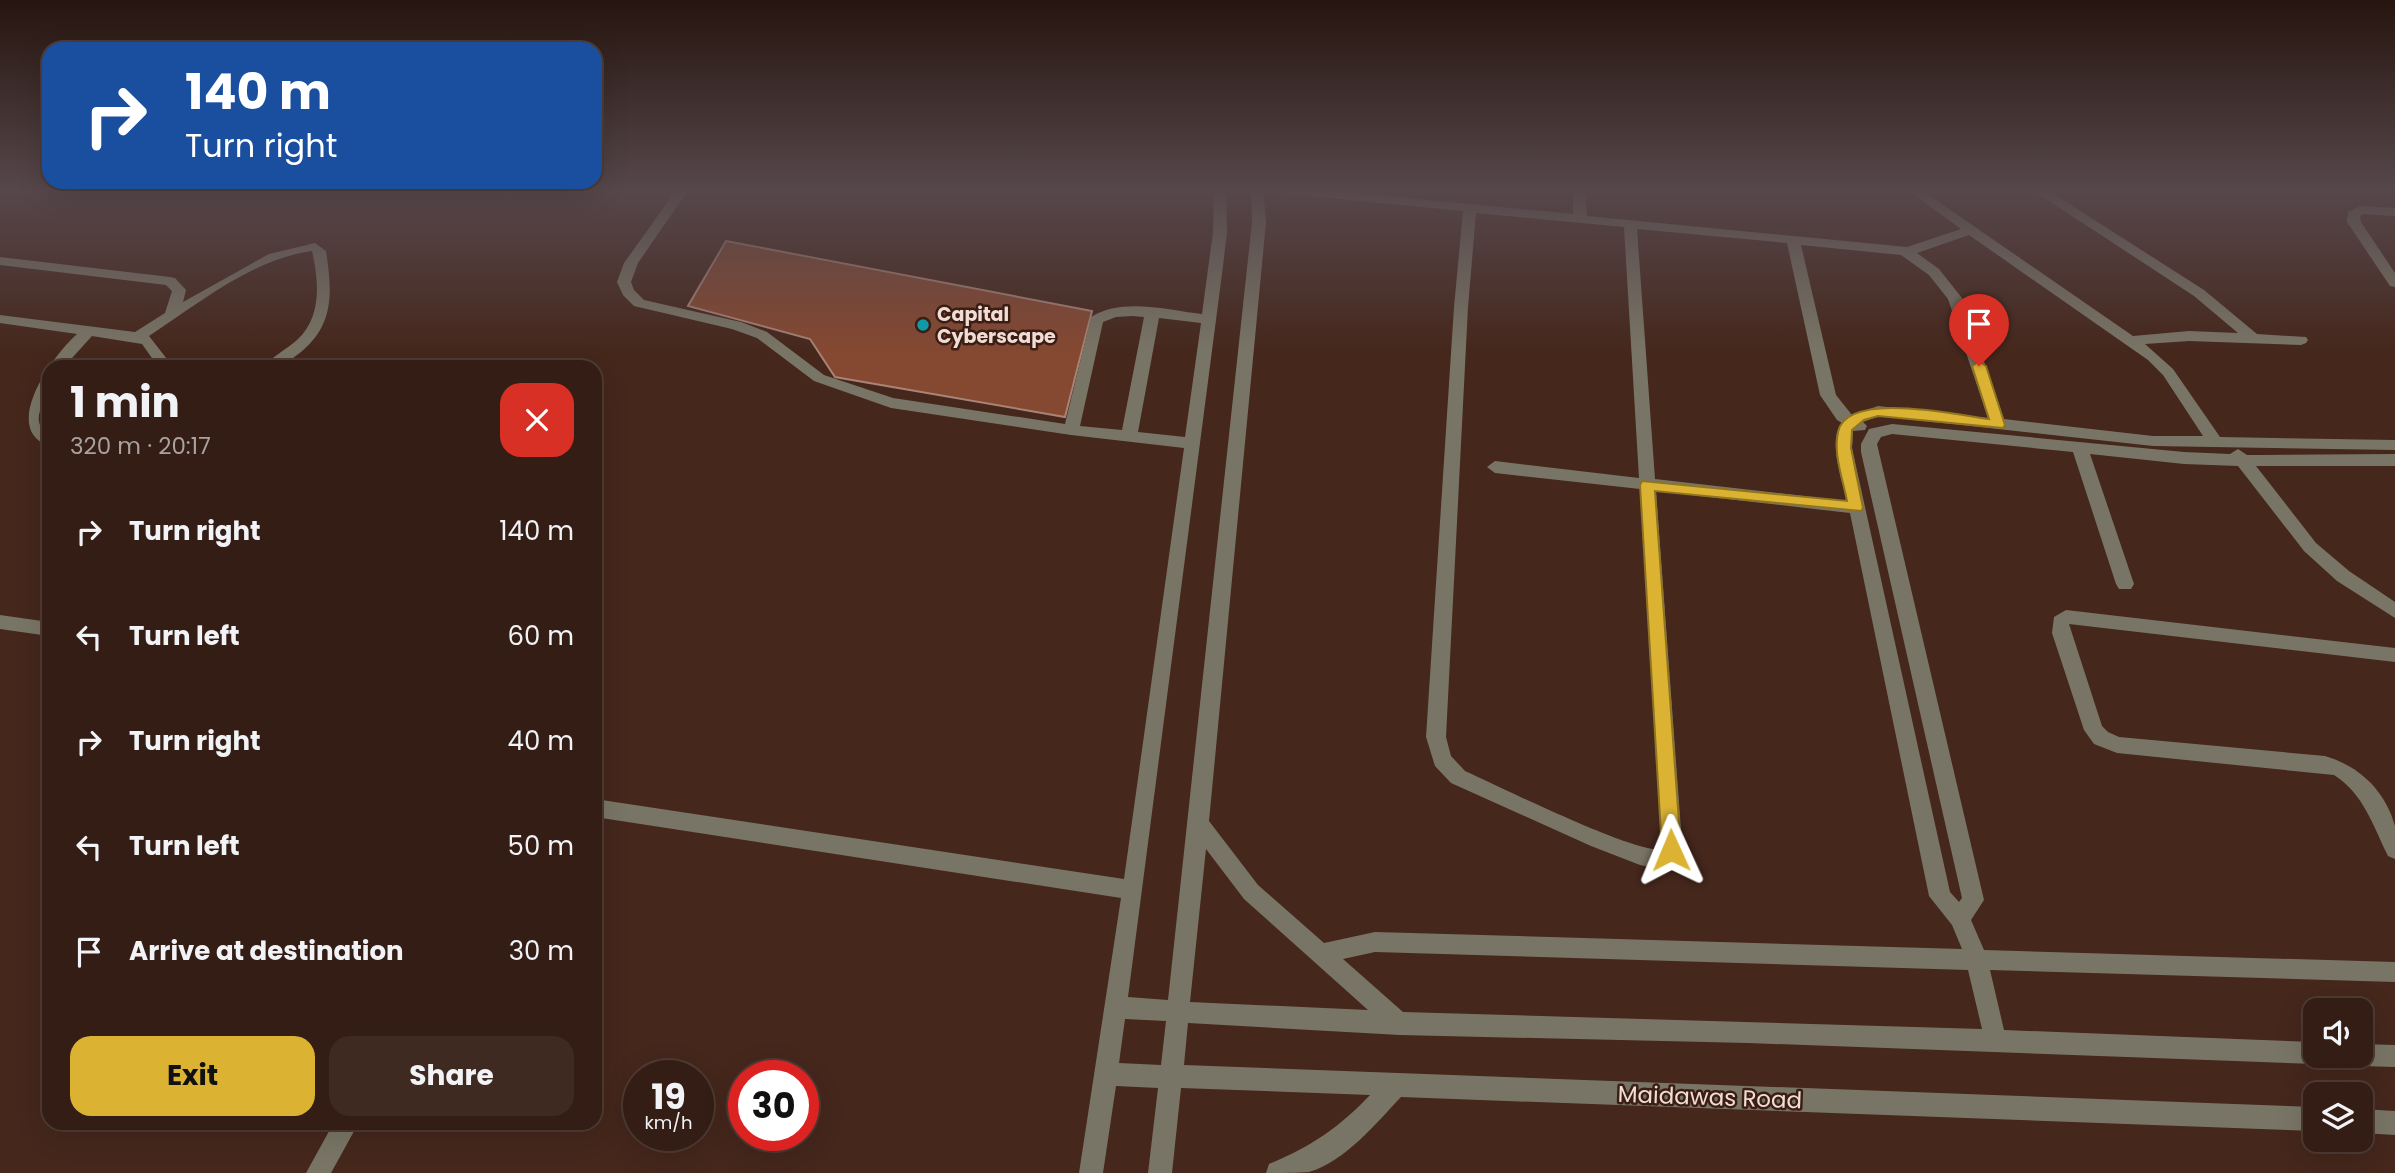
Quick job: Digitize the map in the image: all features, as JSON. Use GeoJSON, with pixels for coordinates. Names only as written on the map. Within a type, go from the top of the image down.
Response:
{"type":"FeatureCollection","features":[{"type":"Feature","properties":{"kind":"street"},"geometry":{"type":"LineString","coordinates":[[645,244],[631,263],[624,282],[628,292],[639,303],[749,330],[777,345],[819,378],[891,403],[1071,430],[1192,443]]}},
{"type":"Feature","properties":{"kind":"street"},"geometry":{"type":"LineString","coordinates":[[1091,1173],[1133,890],[1218,244]]}},
{"type":"Feature","properties":{"kind":"street"},"geometry":{"type":"LineString","coordinates":[[1160,1173],[1199,822],[1257,244]]}},
{"type":"Feature","properties":{"kind":"street"},"geometry":{"type":"LineString","coordinates":[[1467,244],[1436,737],[1438,751],[1448,768],[1474,785],[1598,840],[1654,859],[1667,856],[1672,843],[1631,244]]}},
{"type":"Feature","properties":{"kind":"street"},"geometry":{"type":"LineString","coordinates":[[1794,244],[1828,395],[1836,409],[1850,423],[1875,433],[1892,429],[2080,449],[2242,460],[2395,460]]}},
{"type":"Feature","properties":{"kind":"street"},"geometry":{"type":"LineString","coordinates":[[1829,244],[1907,252],[1931,244]]}},
{"type":"Feature","properties":{"kind":"street"},"geometry":{"type":"LineString","coordinates":[[1991,244],[2131,341],[2168,372],[2221,442],[2242,460],[2310,547],[2343,576],[2395,611]]}},
{"type":"Feature","properties":{"kind":"street"},"geometry":{"type":"LineString","coordinates":[[2122,244],[2189,287],[2252,337]]}},
{"type":"Feature","properties":{"kind":"street"},"geometry":{"type":"LineString","coordinates":[[2369,244],[2395,283]]}},
{"type":"Feature","properties":{"kind":"street"},"geometry":{"type":"LineString","coordinates":[[138,337],[267,261],[296,249],[315,247],[321,260],[324,312],[310,335],[279,360]]}},
{"type":"Feature","properties":{"kind":"street"},"geometry":{"type":"LineString","coordinates":[[1907,252],[1944,281],[1955,298],[1998,425]]}},
{"type":"Feature","properties":{"kind":"street"},"geometry":{"type":"LineString","coordinates":[[0,261],[170,281],[179,290],[171,316]]}},
{"type":"Feature","properties":{"kind":"street"},"geometry":{"type":"LineString","coordinates":[[1071,430],[1096,320],[1107,312],[1209,318]]}},
{"type":"Feature","properties":{"kind":"street"},"geometry":{"type":"LineString","coordinates":[[1129,436],[1152,314]]}},
{"type":"Feature","properties":{"kind":"street"},"geometry":{"type":"LineString","coordinates":[[0,319],[138,337],[147,341],[161,360]]}},
{"type":"Feature","properties":{"kind":"street"},"geometry":{"type":"LineString","coordinates":[[56,360],[89,330]]}},
{"type":"Feature","properties":{"kind":"street"},"geometry":{"type":"LineString","coordinates":[[2131,341],[2177,337],[2301,340]]}},
{"type":"Feature","properties":{"kind":"street"},"geometry":{"type":"LineString","coordinates":[[24,389],[42,373]]}},
{"type":"Feature","properties":{"kind":"street"},"geometry":{"type":"LineString","coordinates":[[1996,1042],[1977,960],[1960,919],[1940,896],[1856,508],[1844,448],[1845,429],[1859,416],[1878,411],[2153,441],[2395,445]]}},
{"type":"Feature","properties":{"kind":"street"},"geometry":{"type":"LineString","coordinates":[[17,430],[32,439],[42,440]]}},
{"type":"Feature","properties":{"kind":"street"},"geometry":{"type":"LineString","coordinates":[[1875,433],[1869,444],[1870,452],[1973,900],[1960,919]]}},
{"type":"Feature","properties":{"kind":"street"},"geometry":{"type":"LineString","coordinates":[[2080,449],[2125,584]]}},
{"type":"Feature","properties":{"kind":"street"},"geometry":{"type":"LineString","coordinates":[[1495,467],[1856,508]]}},
{"type":"Feature","properties":{"kind":"street"},"geometry":{"type":"LineString","coordinates":[[2375,597],[2395,598]]}},
{"type":"Feature","properties":{"kind":"street"},"geometry":{"type":"LineString","coordinates":[[2395,655],[2074,617],[2066,617],[2060,622],[2060,633],[2094,730],[2101,738],[2117,745],[2325,764],[2344,769],[2361,782],[2395,850]]}},
{"type":"Feature","properties":{"kind":"street"},"geometry":{"type":"LineString","coordinates":[[0,622],[42,628]]}},
{"type":"Feature","properties":{"kind":"street"},"geometry":{"type":"LineString","coordinates":[[602,809],[1133,890]]}},
{"type":"Feature","properties":{"kind":"street"},"geometry":{"type":"LineString","coordinates":[[1199,822],[1251,892],[1400,1024]]}},
{"type":"Feature","properties":{"kind":"street"},"geometry":{"type":"LineString","coordinates":[[1321,954],[1376,942],[2395,972]]}},
{"type":"Feature","properties":{"kind":"street"},"geometry":{"type":"LineString","coordinates":[[1115,1007],[1400,1024],[1749,1032],[2303,1053]]}},
{"type":"Feature","properties":{"kind":"street"},"geometry":{"type":"LineString","coordinates":[[2373,1055],[2395,1056]]}},
{"type":"Feature","properties":{"kind":"street","name":"Maidawas Road"},"geometry":{"type":"LineString","coordinates":[[1105,1074],[2303,1119]]}},
{"type":"Feature","properties":{"kind":"street"},"geometry":{"type":"LineString","coordinates":[[1278,1173],[1313,1168],[1355,1129],[1395,1086]]}},
{"type":"Feature","properties":{"kind":"street"},"geometry":{"type":"LineString","coordinates":[[2373,1122],[2395,1123]]}},
{"type":"Feature","properties":{"kind":"street"},"geometry":{"type":"LineString","coordinates":[[318,1173],[343,1130]]}},
{"type":"Feature","properties":{"kind":"building","name":"Capital Cyberscape"},"geometry":{"type":"Polygon","coordinates":[[[724,244],[740,244],[1092,311],[1065,417],[835,377],[810,339],[688,306],[724,244]]]}},
{"type":"Feature","properties":{"kind":"place","name":"Capital Cyberscape"},"geometry":{"type":"Point","coordinates":[923,325]}},
{"type":"Feature","properties":{"kind":"route"},"geometry":{"type":"LineString","coordinates":[[1671,850],[1648,485],[1856,508],[1843,438],[1850,423],[1859,416],[1878,411],[1998,425],[1979,366]]}}]}
